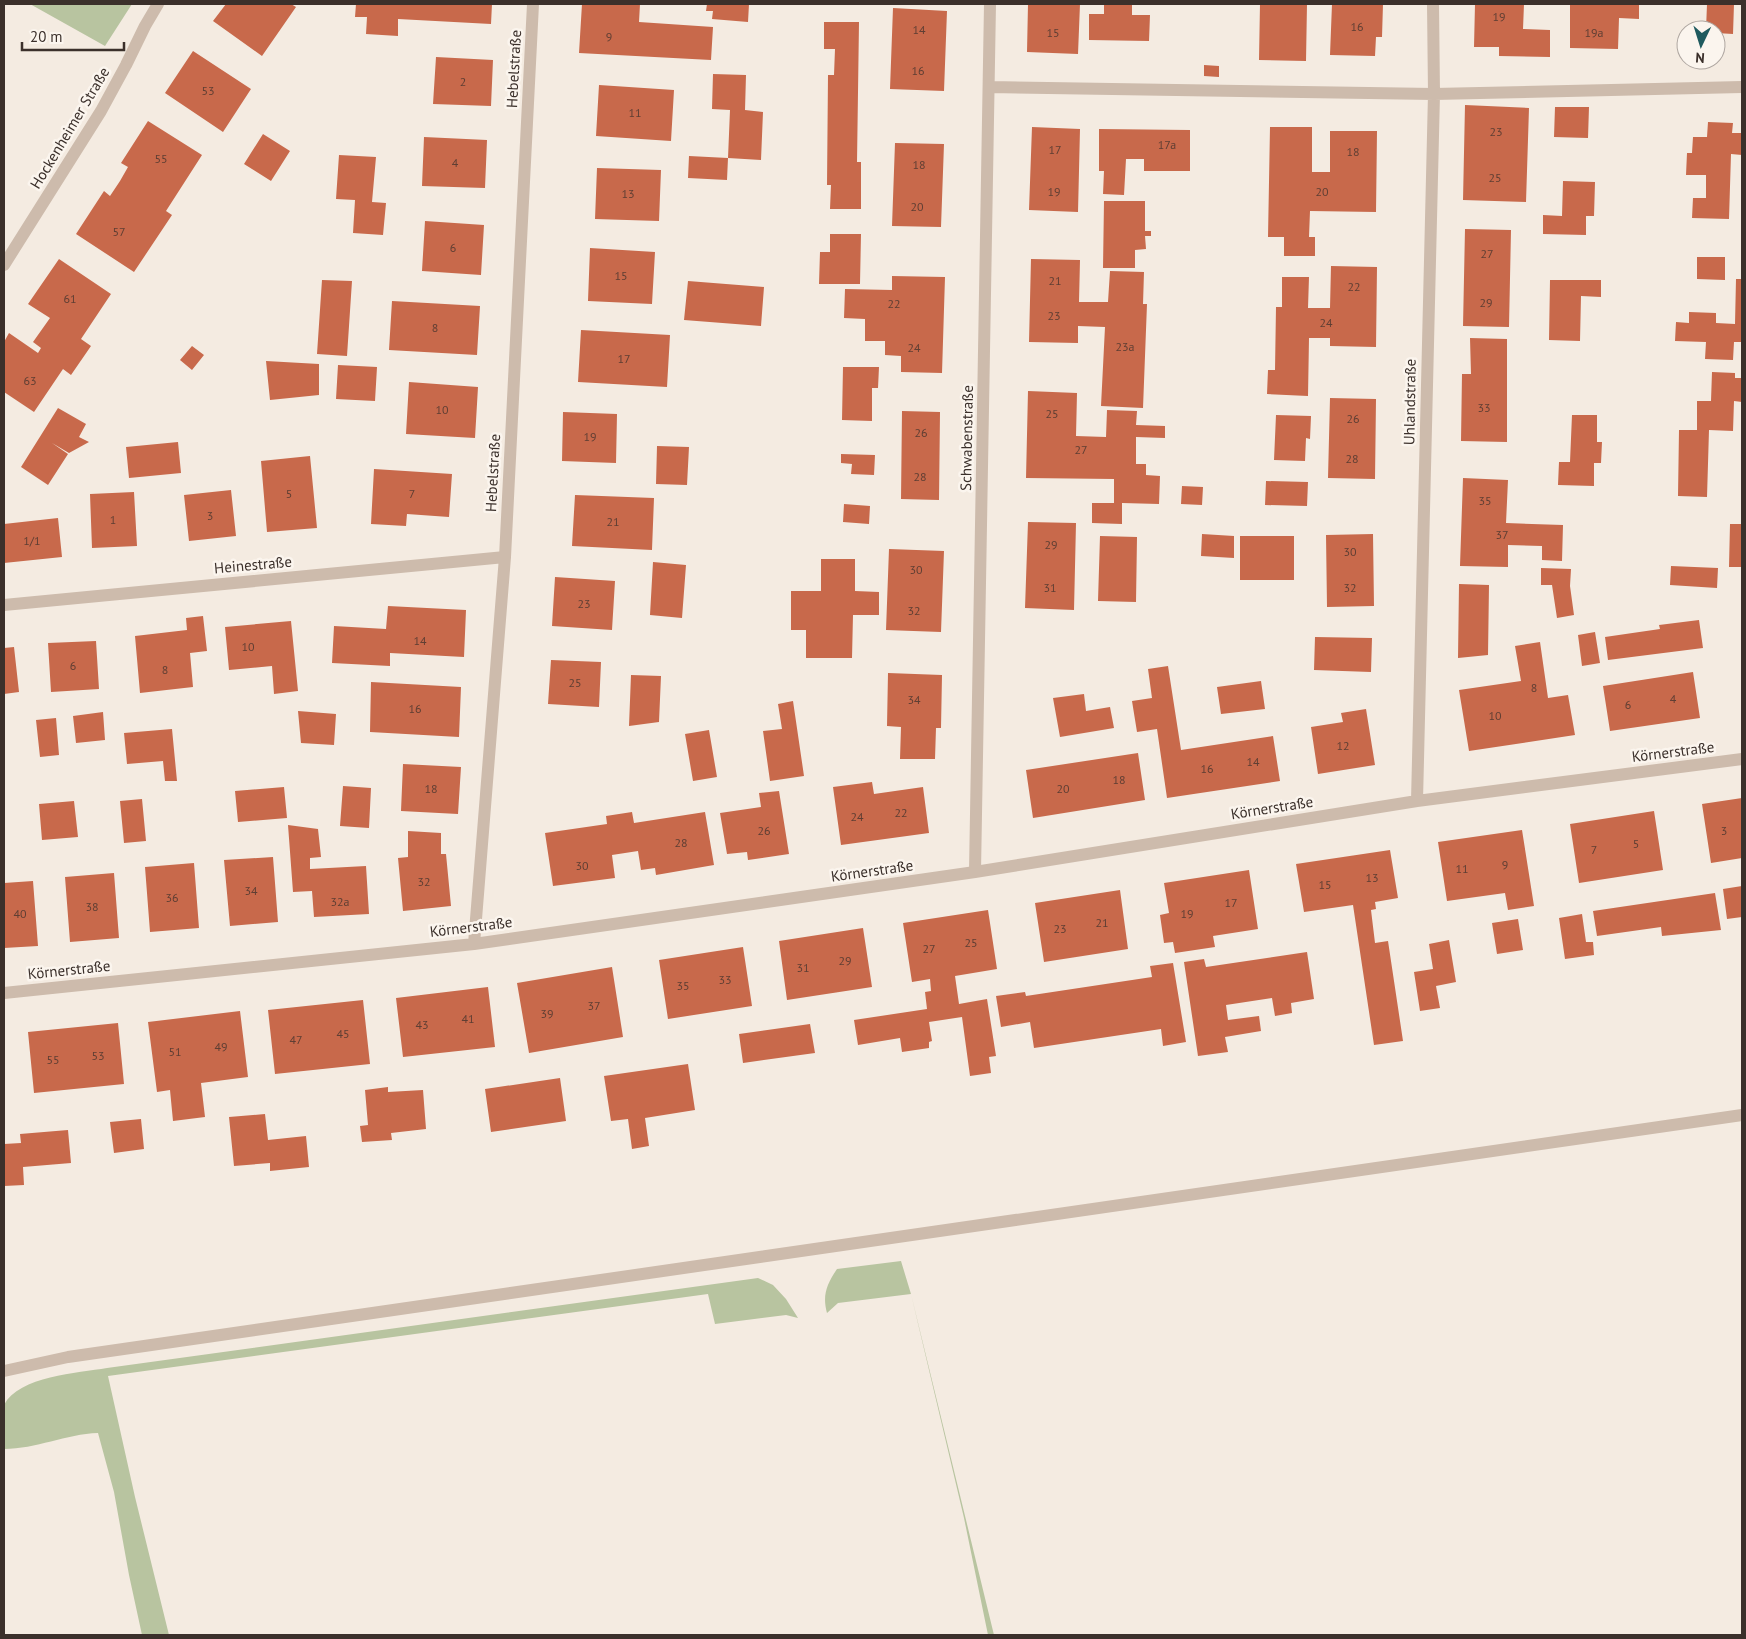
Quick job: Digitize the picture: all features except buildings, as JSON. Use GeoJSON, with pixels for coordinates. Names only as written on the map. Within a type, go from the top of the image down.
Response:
{"type":"FeatureCollection","features":[{"type":"Feature","properties":{"kind":"street","name":"Hockenheimer Straße"},"geometry":{"type":"LineString","coordinates":[[4,265],[101,111],[126,65],[144,26],[158,4]]}},
{"type":"Feature","properties":{"kind":"street","name":"Hebelstraße"},"geometry":{"type":"LineString","coordinates":[[474,944],[505,557],[533,4]]}},
{"type":"Feature","properties":{"kind":"street","name":"Schwabenstraße"},"geometry":{"type":"LineString","coordinates":[[975,872],[990,4]]}},
{"type":"Feature","properties":{"kind":"street","name":"Uhlandstraße"},"geometry":{"type":"LineString","coordinates":[[1417,802],[1434,94],[1433,4]]}},
{"type":"Feature","properties":{"kind":"street"},"geometry":{"type":"LineString","coordinates":[[990,87],[1434,94],[1742,88]]}},
{"type":"Feature","properties":{"kind":"street","name":"Heinestraße"},"geometry":{"type":"LineString","coordinates":[[4,604],[505,557]]}},
{"type":"Feature","properties":{"kind":"street","name":"Körnerstraße"},"geometry":{"type":"LineString","coordinates":[[4,993],[474,944],[975,872],[1417,802],[1742,759]]}},
{"type":"Feature","properties":{"kind":"street"},"geometry":{"type":"LineString","coordinates":[[4,1371],[78,1356],[1742,1115]]}},
{"type":"Feature","properties":{"kind":"green space"},"geometry":{"type":"Polygon","coordinates":[[[30,4],[132,4],[105,46],[30,4]]]}},
{"type":"Feature","properties":{"kind":"green space"},"geometry":{"type":"Polygon","coordinates":[[[901,1261],[911,1294],[838,1303],[827,1313],[826,1290],[837,1269],[901,1261]]]}},
{"type":"Feature","properties":{"kind":"green space"},"geometry":{"type":"Polygon","coordinates":[[[758,1278],[773,1285],[786,1299],[798,1318],[786,1315],[715,1324],[708,1294],[108,1376],[169,1635],[142,1635],[114,1492],[98,1433],[74,1436],[28,1447],[4,1449],[4,1405],[12,1395],[36,1382],[66,1374],[758,1278]]]}},
{"type":"Feature","properties":{"kind":"green space"},"geometry":{"type":"Polygon","coordinates":[[[911,1294],[994,1635],[988,1635],[964,1518],[911,1294]]]}}]}
